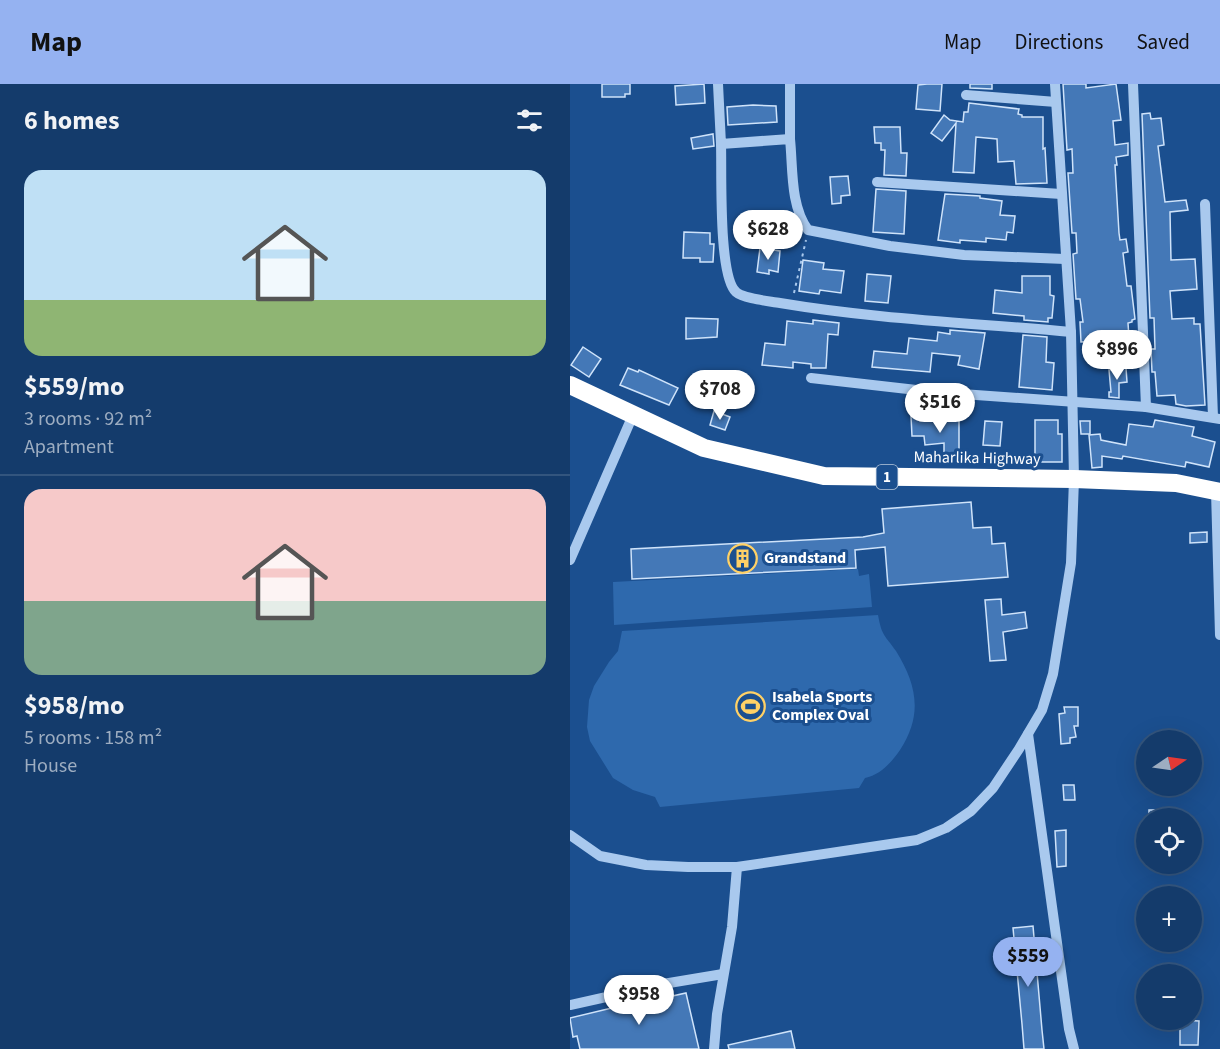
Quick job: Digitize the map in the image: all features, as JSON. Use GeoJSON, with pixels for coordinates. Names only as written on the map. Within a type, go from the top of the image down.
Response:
{"type":"FeatureCollection","features":[{"type":"Feature","properties":{"kind":"highway","name":"Maharlika Highway"},"geometry":{"type":"LineString","coordinates":[[570,385],[704,448],[824,476],[1074,479],[1176,483],[1218,491]]}},
{"type":"Feature","properties":{"kind":"street"},"geometry":{"type":"LineString","coordinates":[[718,84],[725,264],[732,286],[737,293],[791,304],[1071,332]]}},
{"type":"Feature","properties":{"kind":"street"},"geometry":{"type":"LineString","coordinates":[[790,84],[790,139],[798,210],[808,230],[890,246],[964,255],[1065,259]]}},
{"type":"Feature","properties":{"kind":"street"},"geometry":{"type":"LineString","coordinates":[[570,836],[600,856],[620,861],[646,865],[737,867],[917,840],[946,828],[971,811],[993,788],[1028,734],[1042,710],[1053,674],[1071,563],[1074,479],[1071,332],[1055,84]]}},
{"type":"Feature","properties":{"kind":"street"},"geometry":{"type":"LineString","coordinates":[[1133,84],[1146,407]]}},
{"type":"Feature","properties":{"kind":"street"},"geometry":{"type":"LineString","coordinates":[[966,95],[1056,102]]}},
{"type":"Feature","properties":{"kind":"street"},"geometry":{"type":"LineString","coordinates":[[721,144],[790,139]]}},
{"type":"Feature","properties":{"kind":"street"},"geometry":{"type":"LineString","coordinates":[[877,182],[1061,194]]}},
{"type":"Feature","properties":{"kind":"street"},"geometry":{"type":"LineString","coordinates":[[811,378],[934,392],[1146,407],[1216,418],[1204,204]]}},
{"type":"Feature","properties":{"kind":"street"},"geometry":{"type":"LineString","coordinates":[[570,560],[633,415]]}},
{"type":"Feature","properties":{"kind":"street"},"geometry":{"type":"LineString","coordinates":[[1218,491],[1220,636]]}},
{"type":"Feature","properties":{"kind":"street"},"geometry":{"type":"LineString","coordinates":[[1028,734],[1069,1029],[1074,1049]]}},
{"type":"Feature","properties":{"kind":"street"},"geometry":{"type":"LineString","coordinates":[[714,1049],[717,1014],[732,927],[737,867]]}},
{"type":"Feature","properties":{"kind":"street"},"geometry":{"type":"LineString","coordinates":[[570,1005],[669,983],[723,974]]}},
{"type":"Feature","properties":{"kind":"path"},"geometry":{"type":"LineString","coordinates":[[791,304],[808,230]]}},
{"type":"Feature","properties":{"kind":"shaded area"},"geometry":{"type":"Polygon","coordinates":[[[858,569],[859,576],[869,574],[872,607],[614,625],[613,582],[858,569]]]}},
{"type":"Feature","properties":{"kind":"shaded area","name":"Isabela Sports Complex Oval"},"geometry":{"type":"Polygon","coordinates":[[[878,615],[883,632],[909,676],[913,688],[914,712],[912,725],[897,755],[880,771],[865,778],[859,788],[660,807],[655,797],[633,790],[613,778],[590,741],[587,727],[589,700],[594,686],[618,651],[622,631],[878,615]]]}},
{"type":"Feature","properties":{"kind":"building"},"geometry":{"type":"Polygon","coordinates":[[[602,84],[630,84],[630,94],[625,94],[625,97],[602,97],[602,84]]]}},
{"type":"Feature","properties":{"kind":"building"},"geometry":{"type":"Polygon","coordinates":[[[704,84],[705,103],[676,105],[675,86],[704,84]]]}},
{"type":"Feature","properties":{"kind":"building"},"geometry":{"type":"Polygon","coordinates":[[[942,84],[940,111],[916,109],[918,85],[942,84]]]}},
{"type":"Feature","properties":{"kind":"building"},"geometry":{"type":"Polygon","coordinates":[[[970,84],[992,84],[992,89],[970,88],[970,84]]]}},
{"type":"Feature","properties":{"kind":"building"},"geometry":{"type":"Polygon","coordinates":[[[1063,84],[1086,84],[1086,88],[1116,84],[1121,120],[1113,121],[1115,145],[1128,143],[1128,155],[1116,157],[1117,165],[1115,165],[1119,233],[1120,240],[1126,239],[1128,252],[1123,253],[1127,286],[1131,286],[1135,319],[1128,323],[1130,354],[1120,355],[1119,341],[1081,342],[1080,322],[1083,322],[1080,299],[1076,299],[1073,254],[1077,253],[1076,233],[1072,233],[1068,173],[1073,173],[1072,149],[1067,150],[1063,84]]]}},
{"type":"Feature","properties":{"kind":"building"},"geometry":{"type":"Polygon","coordinates":[[[969,103],[1019,109],[1018,114],[1022,117],[1043,117],[1043,149],[1045,148],[1047,183],[1016,184],[1014,161],[998,162],[997,139],[976,137],[974,173],[953,172],[956,123],[942,141],[931,133],[944,115],[950,120],[963,122],[964,112],[968,112],[969,103]]]}},
{"type":"Feature","properties":{"kind":"building"},"geometry":{"type":"Polygon","coordinates":[[[776,106],[777,122],[728,125],[727,107],[776,106]]]}},
{"type":"Feature","properties":{"kind":"building"},"geometry":{"type":"Polygon","coordinates":[[[1150,113],[1151,119],[1161,118],[1164,145],[1158,146],[1165,202],[1186,200],[1188,210],[1170,212],[1171,260],[1195,259],[1197,289],[1170,291],[1172,319],[1194,318],[1194,324],[1200,324],[1205,405],[1186,406],[1176,404],[1175,395],[1157,396],[1155,372],[1152,372],[1151,349],[1155,349],[1154,318],[1150,318],[1142,114],[1150,113]]]}},
{"type":"Feature","properties":{"kind":"building"},"geometry":{"type":"Polygon","coordinates":[[[874,127],[900,127],[901,153],[907,153],[906,176],[884,175],[885,150],[881,150],[881,143],[875,143],[874,127]]]}},
{"type":"Feature","properties":{"kind":"building"},"geometry":{"type":"Polygon","coordinates":[[[713,134],[714,146],[693,149],[691,138],[713,134]]]}},
{"type":"Feature","properties":{"kind":"building"},"geometry":{"type":"Polygon","coordinates":[[[848,176],[850,195],[841,196],[841,203],[832,204],[830,177],[848,176]]]}},
{"type":"Feature","properties":{"kind":"building"},"geometry":{"type":"Polygon","coordinates":[[[876,189],[906,191],[904,234],[873,232],[876,189]]]}},
{"type":"Feature","properties":{"kind":"building"},"geometry":{"type":"Polygon","coordinates":[[[945,194],[980,196],[980,198],[1002,201],[1000,215],[1015,216],[1013,233],[1007,232],[1006,240],[986,238],[986,242],[960,240],[960,243],[938,240],[945,194]]]}},
{"type":"Feature","properties":{"kind":"building"},"geometry":{"type":"Polygon","coordinates":[[[684,232],[710,233],[710,244],[714,244],[713,262],[700,262],[700,258],[683,258],[684,232]]]}},
{"type":"Feature","properties":{"kind":"building"},"geometry":{"type":"Polygon","coordinates":[[[760,248],[780,251],[778,272],[769,270],[769,274],[757,272],[760,248]]]}},
{"type":"Feature","properties":{"kind":"building"},"geometry":{"type":"Polygon","coordinates":[[[803,260],[824,263],[823,269],[844,271],[841,293],[820,290],[819,294],[799,291],[803,260]]]}},
{"type":"Feature","properties":{"kind":"building"},"geometry":{"type":"Polygon","coordinates":[[[867,274],[891,276],[888,303],[865,301],[867,274]]]}},
{"type":"Feature","properties":{"kind":"building"},"geometry":{"type":"Polygon","coordinates":[[[1022,276],[1050,276],[1050,295],[1054,296],[1052,318],[1048,318],[1048,322],[1024,320],[1024,316],[993,313],[995,290],[1022,293],[1022,276]]]}},
{"type":"Feature","properties":{"kind":"building"},"geometry":{"type":"Polygon","coordinates":[[[686,318],[718,319],[717,337],[686,339],[686,318]]]}},
{"type":"Feature","properties":{"kind":"building"},"geometry":{"type":"Polygon","coordinates":[[[813,320],[839,323],[838,335],[828,334],[826,368],[811,368],[811,364],[793,362],[793,368],[762,365],[765,343],[785,345],[787,321],[813,324],[813,320]]]}},
{"type":"Feature","properties":{"kind":"building"},"geometry":{"type":"Polygon","coordinates":[[[950,330],[985,333],[979,369],[958,365],[960,356],[932,353],[930,372],[872,367],[874,351],[907,354],[909,338],[937,341],[938,332],[950,334],[950,330]]]}},
{"type":"Feature","properties":{"kind":"building"},"geometry":{"type":"Polygon","coordinates":[[[1023,335],[1047,337],[1046,362],[1054,363],[1052,390],[1019,387],[1023,335]]]}},
{"type":"Feature","properties":{"kind":"building"},"geometry":{"type":"Polygon","coordinates":[[[583,347],[601,359],[589,377],[571,365],[583,347]]]}},
{"type":"Feature","properties":{"kind":"building"},"geometry":{"type":"Polygon","coordinates":[[[628,368],[638,372],[639,370],[678,388],[669,405],[620,385],[628,368]]]}},
{"type":"Feature","properties":{"kind":"building"},"geometry":{"type":"Polygon","coordinates":[[[1126,368],[1127,382],[1119,383],[1119,398],[1109,397],[1109,392],[1111,392],[1109,370],[1126,368]]]}},
{"type":"Feature","properties":{"kind":"building"},"geometry":{"type":"Polygon","coordinates":[[[714,411],[730,417],[725,430],[710,425],[714,411]]]}},
{"type":"Feature","properties":{"kind":"building"},"geometry":{"type":"Polygon","coordinates":[[[944,414],[959,414],[959,460],[944,460],[944,443],[925,445],[924,436],[912,436],[911,416],[920,416],[920,421],[944,420],[944,414]]]}},
{"type":"Feature","properties":{"kind":"building"},"geometry":{"type":"Polygon","coordinates":[[[1035,420],[1058,420],[1058,434],[1062,434],[1062,462],[1035,462],[1035,420]]]}},
{"type":"Feature","properties":{"kind":"building"},"geometry":{"type":"Polygon","coordinates":[[[1155,420],[1194,427],[1192,436],[1215,442],[1209,467],[1186,462],[1185,467],[1123,456],[1122,459],[1102,456],[1102,467],[1092,468],[1089,435],[1100,434],[1101,440],[1126,445],[1129,424],[1153,427],[1155,420]]]}},
{"type":"Feature","properties":{"kind":"building"},"geometry":{"type":"Polygon","coordinates":[[[985,421],[1002,422],[1000,446],[983,445],[985,421]]]}},
{"type":"Feature","properties":{"kind":"building"},"geometry":{"type":"Polygon","coordinates":[[[1080,421],[1090,421],[1090,434],[1081,434],[1080,421]]]}},
{"type":"Feature","properties":{"kind":"building"},"geometry":{"type":"Polygon","coordinates":[[[971,502],[973,528],[991,527],[992,544],[1005,543],[1008,577],[888,586],[885,547],[855,550],[856,568],[632,579],[631,549],[863,537],[884,533],[882,509],[971,502]]]}},
{"type":"Feature","properties":{"kind":"building"},"geometry":{"type":"Polygon","coordinates":[[[1207,532],[1207,542],[1190,543],[1190,533],[1207,532]]]}},
{"type":"Feature","properties":{"kind":"building"},"geometry":{"type":"Polygon","coordinates":[[[1001,599],[1002,615],[1025,612],[1027,628],[1003,632],[1006,660],[990,661],[985,600],[1001,599]]]}},
{"type":"Feature","properties":{"kind":"building"},"geometry":{"type":"Polygon","coordinates":[[[1064,707],[1078,707],[1078,726],[1074,726],[1076,737],[1070,738],[1070,743],[1061,744],[1059,714],[1065,713],[1064,707]]]}},
{"type":"Feature","properties":{"kind":"building"},"geometry":{"type":"Polygon","coordinates":[[[1063,785],[1074,785],[1075,800],[1064,800],[1063,785]]]}},
{"type":"Feature","properties":{"kind":"building"},"geometry":{"type":"Polygon","coordinates":[[[1066,830],[1066,866],[1057,867],[1055,831],[1066,830]]]}},
{"type":"Feature","properties":{"kind":"building"},"geometry":{"type":"Polygon","coordinates":[[[1033,926],[1044,1049],[1024,1049],[1013,928],[1033,926]]]}},
{"type":"Feature","properties":{"kind":"building"},"geometry":{"type":"Polygon","coordinates":[[[686,993],[699,1049],[580,1049],[577,1036],[573,1037],[570,1018],[686,993]]]}},
{"type":"Feature","properties":{"kind":"building"},"geometry":{"type":"Polygon","coordinates":[[[1180,1030],[1199,1030],[1198,1045],[1180,1045],[1180,1030]]]}},
{"type":"Feature","properties":{"kind":"building"},"geometry":{"type":"Polygon","coordinates":[[[791,1031],[795,1049],[729,1049],[728,1045],[791,1031]]]}},
{"type":"Feature","properties":{"kind":"place","name":"Grandstand"},"geometry":{"type":"Point","coordinates":[743,558]}},
{"type":"Feature","properties":{"kind":"place","name":"Isabela Sports Complex Oval"},"geometry":{"type":"Point","coordinates":[751,706]}}]}
